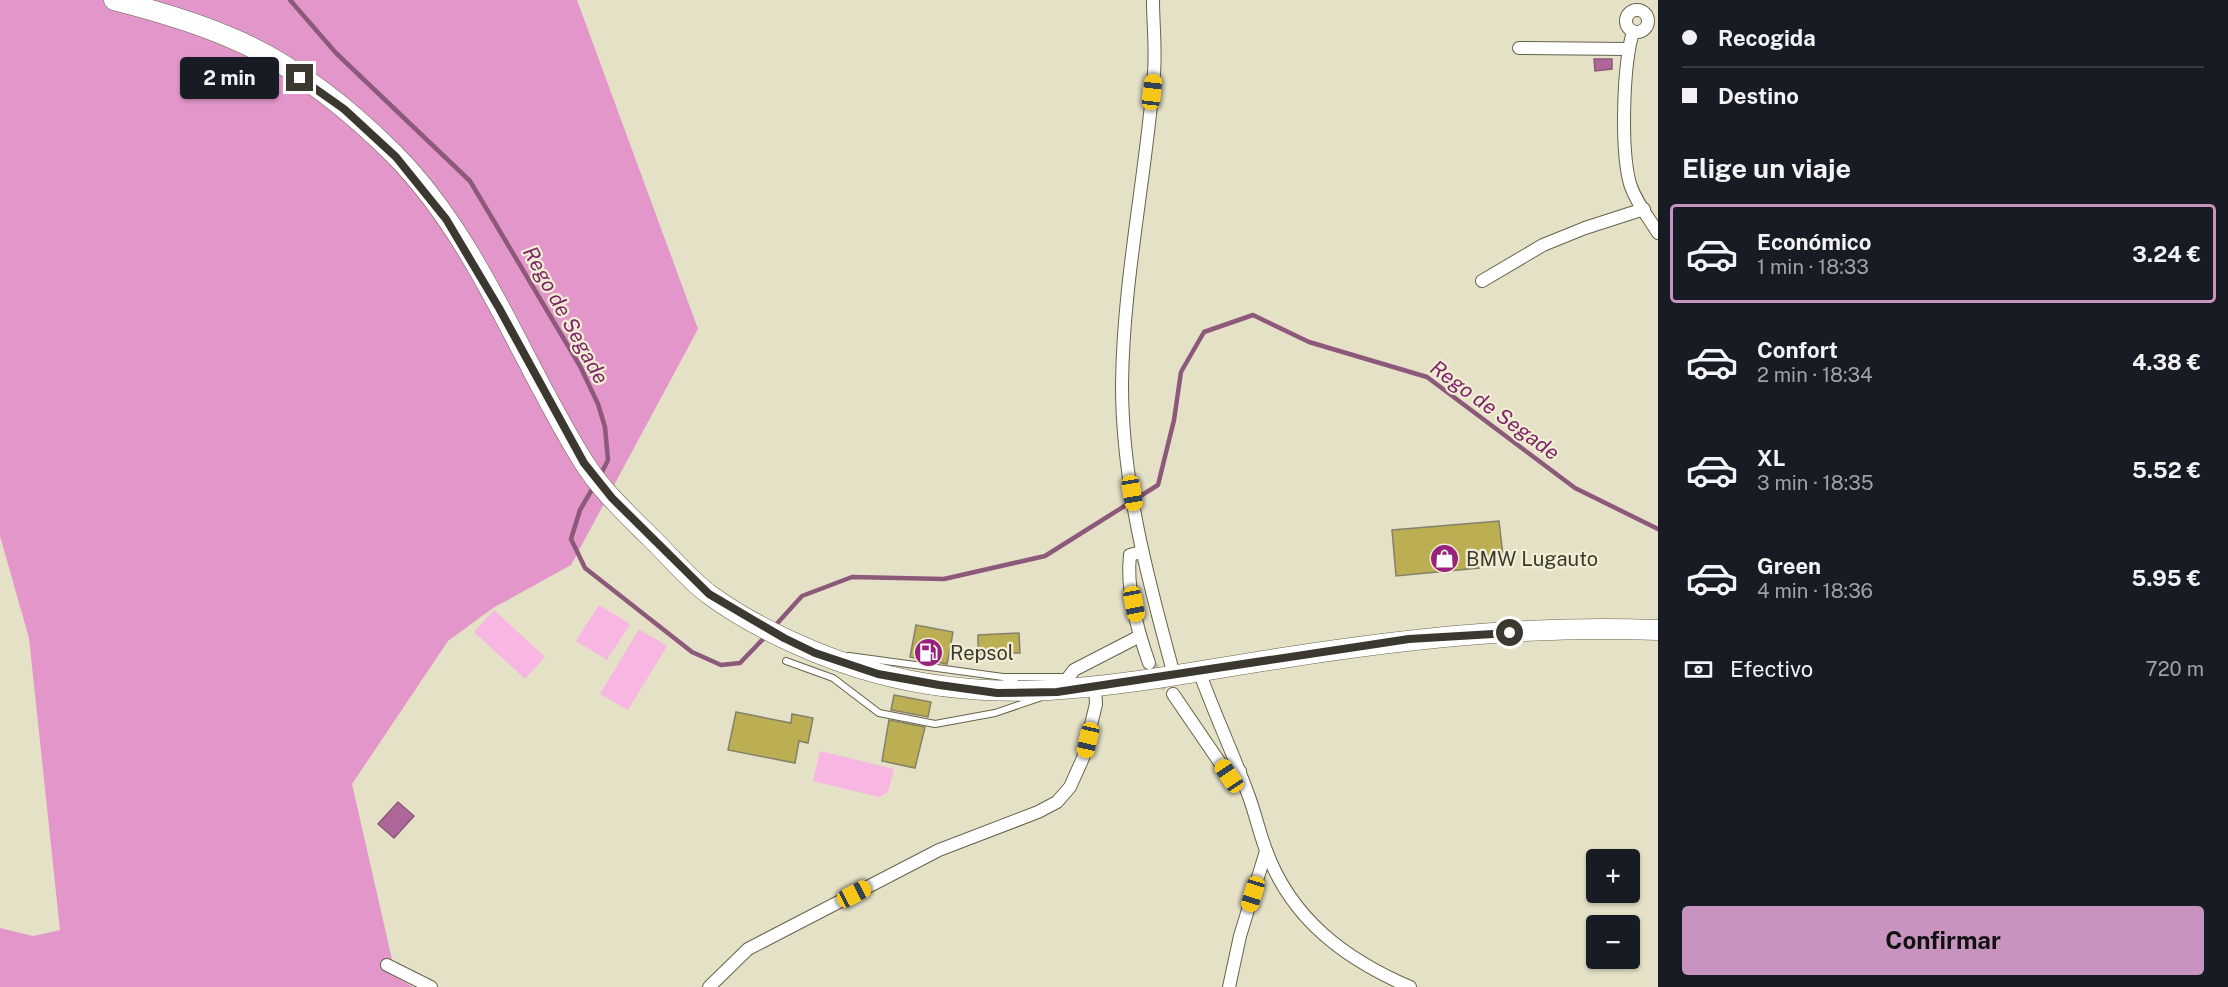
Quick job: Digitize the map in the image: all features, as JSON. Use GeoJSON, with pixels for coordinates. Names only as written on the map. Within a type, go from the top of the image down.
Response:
{"type":"FeatureCollection","features":[{"type":"Feature","properties":{"kind":"highway"},"geometry":{"type":"LineString","coordinates":[[114,0],[166,14],[232,38],[285,67],[344,109],[396,157],[446,219],[499,308],[584,463],[612,498],[709,594],[784,638],[815,653],[878,674],[939,685],[997,693],[1036,692],[1062,685],[1095,688],[1174,684],[1199,671],[1409,639],[1488,633],[1658,630]]}},
{"type":"Feature","properties":{"kind":"street"},"geometry":{"type":"LineString","coordinates":[[1153,0],[1155,71],[1128,289],[1122,385],[1128,474],[1141,552],[1174,684],[1229,776],[1240,771]]}},
{"type":"Feature","properties":{"kind":"street"},"geometry":{"type":"LineString","coordinates":[[1632,5],[1645,13],[1653,22],[1641,32],[1634,32],[1625,21],[1632,5]]}},
{"type":"Feature","properties":{"kind":"street"},"geometry":{"type":"LineString","coordinates":[[1634,32],[1628,49],[1625,125],[1629,182],[1658,233]]}},
{"type":"Feature","properties":{"kind":"street"},"geometry":{"type":"LineString","coordinates":[[1519,48],[1628,49]]}},
{"type":"Feature","properties":{"kind":"street"},"geometry":{"type":"LineString","coordinates":[[1482,281],[1543,245],[1585,228],[1644,209]]}},
{"type":"Feature","properties":{"kind":"street"},"geometry":{"type":"LineString","coordinates":[[1141,552],[1130,555],[1128,573],[1140,636],[1149,663]]}},
{"type":"Feature","properties":{"kind":"street"},"geometry":{"type":"LineString","coordinates":[[1062,685],[1074,670],[1140,636]]}},
{"type":"Feature","properties":{"kind":"street"},"geometry":{"type":"LineString","coordinates":[[1199,671],[1240,771],[1266,851],[1289,898],[1339,950],[1372,971],[1410,987]]}},
{"type":"Feature","properties":{"kind":"street"},"geometry":{"type":"LineString","coordinates":[[709,987],[748,950],[939,850],[1038,812],[1057,802],[1070,788],[1083,758],[1096,704],[1095,688]]}},
{"type":"Feature","properties":{"kind":"street"},"geometry":{"type":"LineString","coordinates":[[1229,987],[1240,936],[1266,851]]}},
{"type":"Feature","properties":{"kind":"street"},"geometry":{"type":"LineString","coordinates":[[387,965],[431,987]]}},
{"type":"Feature","properties":{"kind":"lane"},"geometry":{"type":"LineString","coordinates":[[815,653],[1062,685]]}},
{"type":"Feature","properties":{"kind":"lane"},"geometry":{"type":"LineString","coordinates":[[786,661],[833,678],[879,713],[935,724],[995,713],[1062,685]]}},
{"type":"Feature","properties":{"kind":"lane"},"geometry":{"type":"LineString","coordinates":[[1003,677],[1036,692]]}},
{"type":"Feature","properties":{"kind":"shaded area"},"geometry":{"type":"Polygon","coordinates":[[[0,0],[577,0],[698,329],[571,565],[493,608],[448,641],[352,784],[396,977],[413,987],[0,987],[0,928],[33,936],[60,930],[29,638],[0,536],[0,0]]]}},
{"type":"Feature","properties":{"kind":"shaded area"},"geometry":{"type":"Polygon","coordinates":[[[1594,59],[1612,59],[1612,69],[1595,71],[1594,59]]]}},
{"type":"Feature","properties":{"kind":"shaded area"},"geometry":{"type":"Polygon","coordinates":[[[599,605],[630,624],[607,660],[576,641],[599,605]]]}},
{"type":"Feature","properties":{"kind":"shaded area"},"geometry":{"type":"Polygon","coordinates":[[[494,610],[545,657],[525,679],[474,632],[494,610]]]}},
{"type":"Feature","properties":{"kind":"shaded area"},"geometry":{"type":"Polygon","coordinates":[[[639,629],[667,646],[628,710],[600,694],[639,629]]]}},
{"type":"Feature","properties":{"kind":"shaded area"},"geometry":{"type":"Polygon","coordinates":[[[820,751],[894,769],[888,792],[879,797],[813,781],[820,751]]]}},
{"type":"Feature","properties":{"kind":"shaded area"},"geometry":{"type":"Polygon","coordinates":[[[398,802],[414,816],[394,838],[378,824],[398,802]]]}},
{"type":"Feature","properties":{"kind":"building"},"geometry":{"type":"Polygon","coordinates":[[[1499,521],[1503,556],[1478,559],[1479,568],[1396,576],[1392,530],[1499,521]]]}},
{"type":"Feature","properties":{"kind":"building"},"geometry":{"type":"Polygon","coordinates":[[[916,625],[953,632],[947,664],[910,657],[916,625]]]}},
{"type":"Feature","properties":{"kind":"building"},"geometry":{"type":"Polygon","coordinates":[[[1019,633],[1020,653],[978,654],[978,635],[1019,633]]]}},
{"type":"Feature","properties":{"kind":"building"},"geometry":{"type":"Polygon","coordinates":[[[894,695],[931,702],[928,717],[891,710],[894,695]]]}},
{"type":"Feature","properties":{"kind":"building"},"geometry":{"type":"Polygon","coordinates":[[[736,712],[791,723],[792,714],[813,718],[808,743],[799,741],[795,763],[728,750],[736,712]]]}},
{"type":"Feature","properties":{"kind":"building"},"geometry":{"type":"Polygon","coordinates":[[[889,720],[925,727],[915,768],[882,761],[889,720]]]}},
{"type":"Feature","properties":{"kind":"waterway","name":"Rego de Segade"},"geometry":{"type":"LineString","coordinates":[[290,0],[336,53],[470,181],[580,366],[598,404],[605,427],[608,460],[600,476]]}},
{"type":"Feature","properties":{"kind":"waterway","name":"Rego de Segade"},"geometry":{"type":"LineString","coordinates":[[773,628],[802,596],[852,577],[944,579],[1045,556],[1158,485],[1174,420],[1181,372],[1204,332],[1253,315],[1309,342],[1427,377],[1575,488],[1658,529]]}},
{"type":"Feature","properties":{"kind":"waterway","name":"Rego de Segade"},"geometry":{"type":"LineString","coordinates":[[594,486],[580,510],[571,539],[585,568],[692,652],[721,665],[740,663],[766,636]]}},
{"type":"Feature","properties":{"kind":"tunnel"},"geometry":{"type":"LineString","coordinates":[[1149,663],[1173,694]]}},
{"type":"Feature","properties":{"kind":"place","name":"BMW Lugauto"},"geometry":{"type":"Point","coordinates":[1445,559]}},
{"type":"Feature","properties":{"kind":"place","name":"Repsol"},"geometry":{"type":"Point","coordinates":[929,653]}},
{"type":"Feature","properties":{"kind":"route"},"geometry":{"type":"LineString","coordinates":[[300,78],[344,109],[396,157],[446,219],[499,308],[584,463],[612,498],[709,594],[784,638],[815,653],[878,674],[939,685],[997,693],[1057,692],[1409,639],[1510,633]]}}]}
